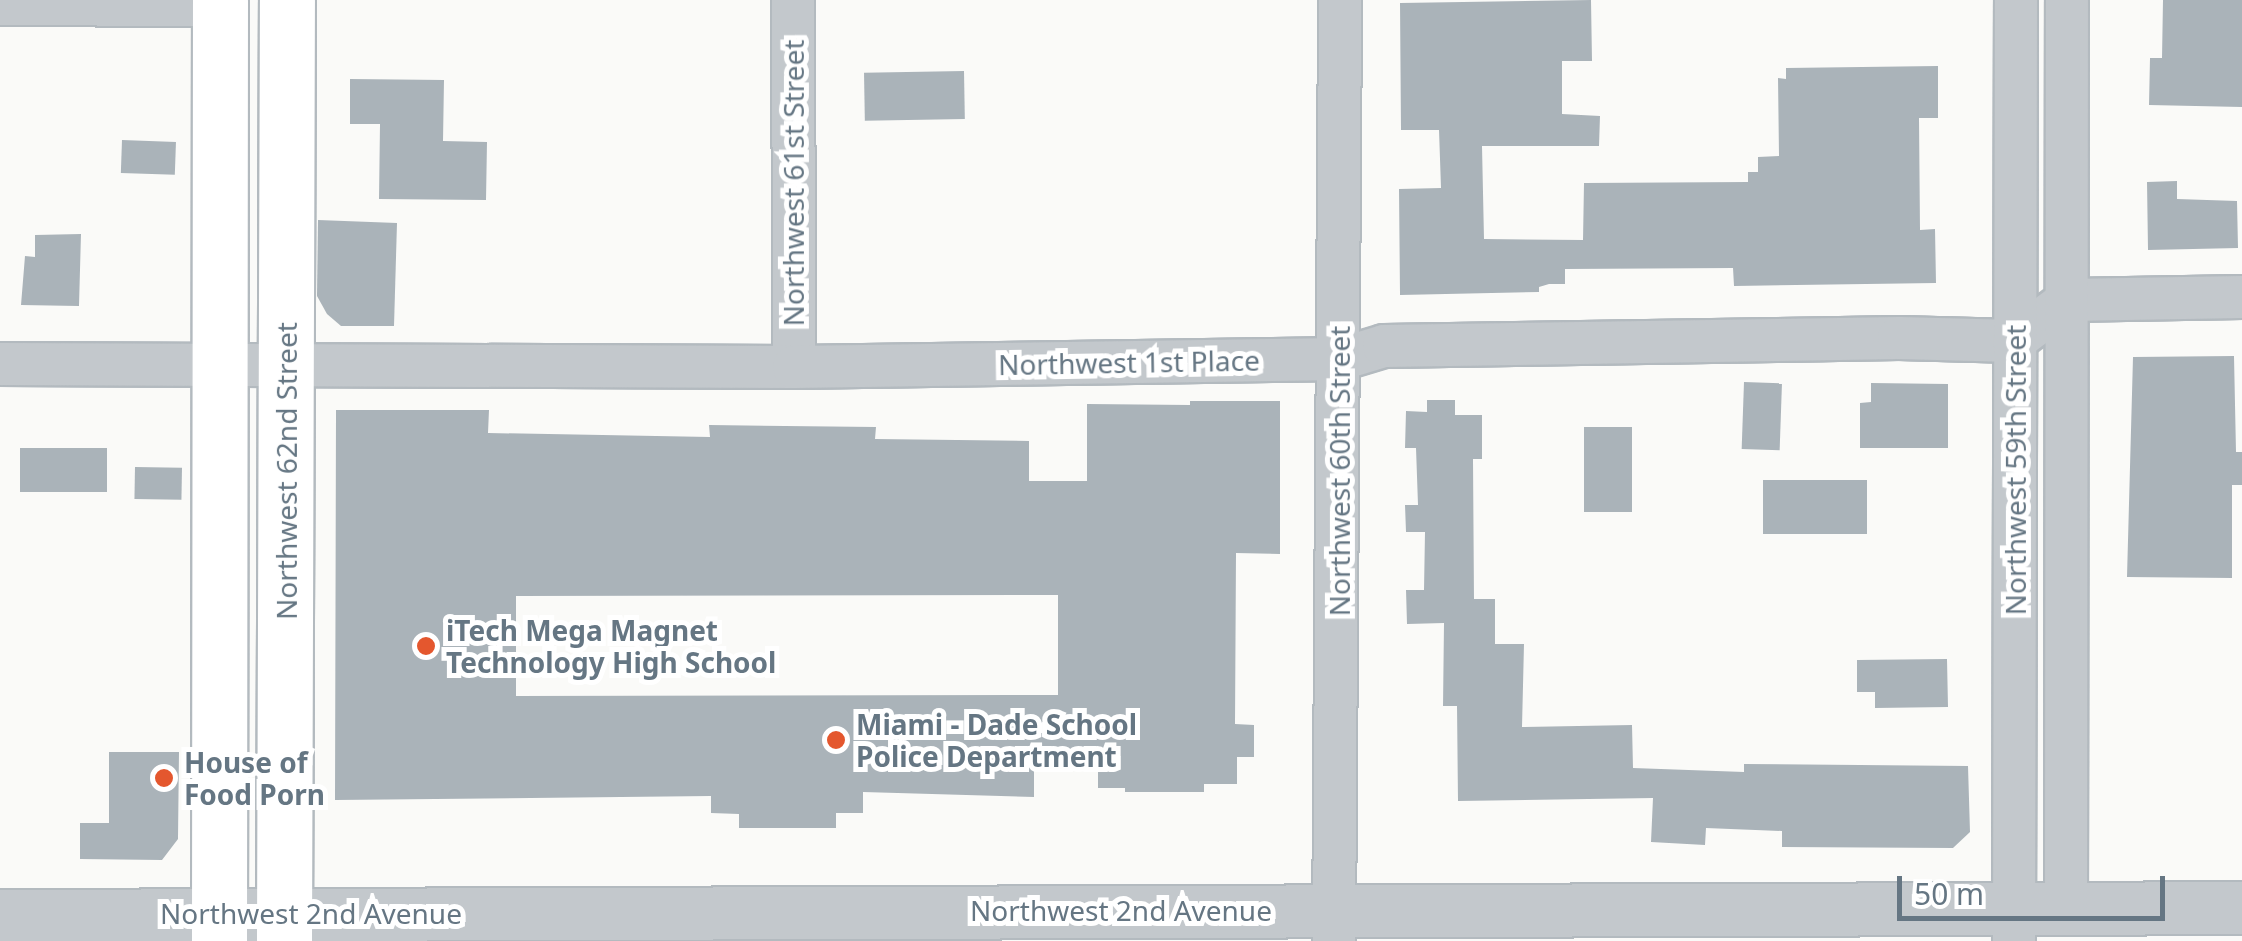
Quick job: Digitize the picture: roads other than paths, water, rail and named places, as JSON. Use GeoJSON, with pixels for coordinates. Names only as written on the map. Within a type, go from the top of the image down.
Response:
{"type":"FeatureCollection","features":[{"type":"Feature","properties":{"kind":"main road","name":"Northwest 62nd Street"},"geometry":{"type":"LineString","coordinates":[[284,927],[287,0]]}},
{"type":"Feature","properties":{"kind":"main road"},"geometry":{"type":"LineString","coordinates":[[219,927],[220,2]]}},
{"type":"Feature","properties":{"kind":"street","name":"Northwest 61st Street"},"geometry":{"type":"LineString","coordinates":[[793,0],[794,367]]}},
{"type":"Feature","properties":{"kind":"street","name":"Northwest 60th Street"},"geometry":{"type":"LineString","coordinates":[[1335,925],[1340,0]]}},
{"type":"Feature","properties":{"kind":"street","name":"Northwest 59th Street"},"geometry":{"type":"LineString","coordinates":[[2014,925],[2016,0]]}},
{"type":"Feature","properties":{"kind":"street","name":"Northwest 59th Street"},"geometry":{"type":"LineString","coordinates":[[2066,908],[2067,0]]}},
{"type":"Feature","properties":{"kind":"street"},"geometry":{"type":"LineString","coordinates":[[0,4],[220,2]]}},
{"type":"Feature","properties":{"kind":"street"},"geometry":{"type":"LineString","coordinates":[[2014,342],[2068,300],[2242,297]]}},
{"type":"Feature","properties":{"kind":"street","name":"Northwest 1st Place"},"geometry":{"type":"LineString","coordinates":[[0,364],[794,367],[1340,359],[1384,346],[1899,338],[2014,342]]}},
{"type":"Feature","properties":{"kind":"street","name":"Northwest 2nd Avenue"},"geometry":{"type":"LineString","coordinates":[[0,916],[219,927],[2014,925],[2066,908],[2242,908]]}},
{"type":"Feature","properties":{"kind":"place","name":"iTech Mega Magnet Technology High School"},"geometry":{"type":"Point","coordinates":[426,646]}},
{"type":"Feature","properties":{"kind":"place","name":"Miami - Dade School Police Department"},"geometry":{"type":"Point","coordinates":[836,740]}},
{"type":"Feature","properties":{"kind":"place","name":"House of Food Porn"},"geometry":{"type":"Point","coordinates":[164,778]}}]}
